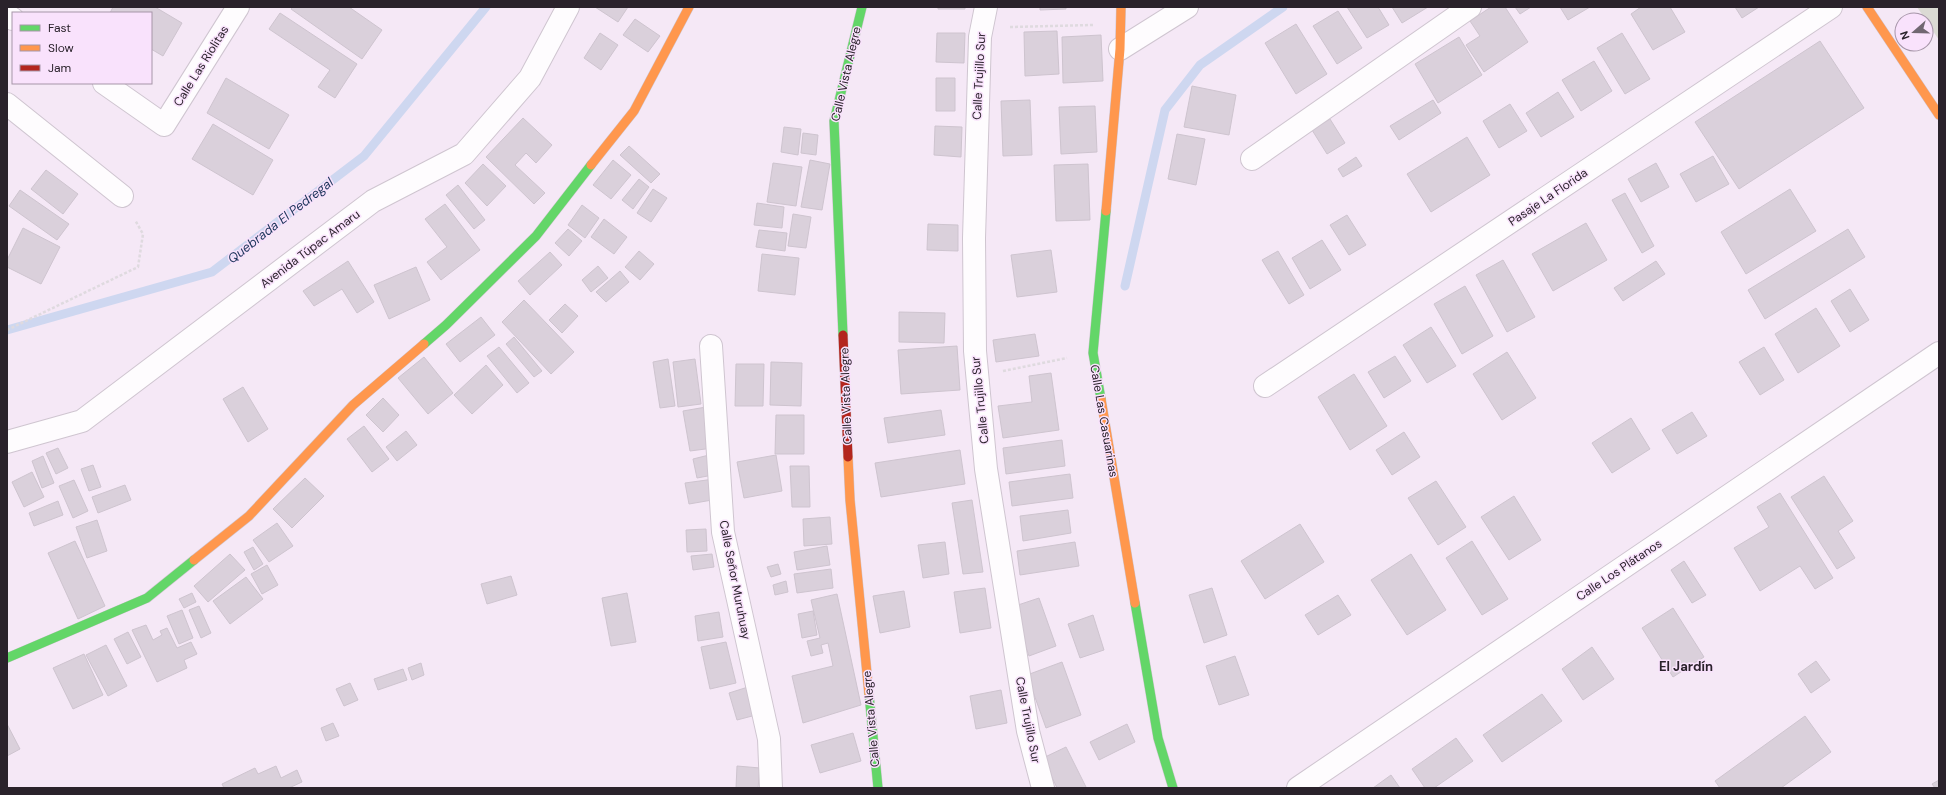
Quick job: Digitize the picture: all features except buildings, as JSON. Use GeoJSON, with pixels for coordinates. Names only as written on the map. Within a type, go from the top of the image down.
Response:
{"type":"FeatureCollection","features":[{"type":"Feature","properties":{"kind":"main road"},"geometry":{"type":"LineString","coordinates":[[7,658],[147,598],[249,516],[353,404],[446,324],[536,236],[634,111],[689,7]]}},
{"type":"Feature","properties":{"kind":"main road","name":"Calle Vista Alegre"},"geometry":{"type":"LineString","coordinates":[[862,7],[834,121],[850,500],[878,788]]}},
{"type":"Feature","properties":{"kind":"main road","name":"Calle Las Casuarinas"},"geometry":{"type":"LineString","coordinates":[[1121,7],[1120,49],[1093,353],[1158,738],[1173,788]]}},
{"type":"Feature","properties":{"kind":"main road"},"geometry":{"type":"LineString","coordinates":[[1867,7],[1939,115]]}},
{"type":"Feature","properties":{"kind":"street","name":"Calle Las Riolitas"},"geometry":{"type":"LineString","coordinates":[[105,84],[164,125],[238,7]]}},
{"type":"Feature","properties":{"kind":"street","name":"Avenida Túpac Amaru"},"geometry":{"type":"LineString","coordinates":[[7,442],[82,420],[373,201],[464,154],[530,78],[568,7]]}},
{"type":"Feature","properties":{"kind":"street"},"geometry":{"type":"LineString","coordinates":[[1120,49],[1187,7]]}},
{"type":"Feature","properties":{"kind":"street"},"geometry":{"type":"LineString","coordinates":[[1252,159],[1470,7]]}},
{"type":"Feature","properties":{"kind":"street","name":"Pasaje La Florida"},"geometry":{"type":"LineString","coordinates":[[1265,386],[1831,7]]}},
{"type":"Feature","properties":{"kind":"street","name":"Calle Trujillo Sur"},"geometry":{"type":"LineString","coordinates":[[984,17],[979,45],[974,238],[975,351],[986,469],[1028,731],[1043,788]]}},
{"type":"Feature","properties":{"kind":"street"},"geometry":{"type":"LineString","coordinates":[[7,104],[122,196]]}},
{"type":"Feature","properties":{"kind":"street","name":"Calle Señor Muruhuay"},"geometry":{"type":"LineString","coordinates":[[711,346],[722,532],[769,739],[771,788]]}},
{"type":"Feature","properties":{"kind":"street","name":"Calle Los Plátanos"},"geometry":{"type":"LineString","coordinates":[[1298,788],[1939,353]]}},
{"type":"Feature","properties":{"kind":"path"},"geometry":{"type":"LineString","coordinates":[[984,17],[1121,25]]}},
{"type":"Feature","properties":{"kind":"path"},"geometry":{"type":"LineString","coordinates":[[7,330],[138,267],[144,234],[122,196]]}},
{"type":"Feature","properties":{"kind":"path"},"geometry":{"type":"LineString","coordinates":[[977,376],[1093,353]]}},
{"type":"Feature","properties":{"kind":"shaded area"},"geometry":{"type":"Polygon","coordinates":[[[1917,7],[1939,7],[1939,40],[1934,32],[1934,12],[1920,12],[1917,7]]]}},
{"type":"Feature","properties":{"kind":"waterway","name":"Quebrada El Pedregal"},"geometry":{"type":"LineString","coordinates":[[7,330],[212,272],[364,156],[486,7]]}},
{"type":"Feature","properties":{"kind":"waterway"},"geometry":{"type":"LineString","coordinates":[[1125,286],[1165,110],[1200,65],[1283,7]]}},
{"type":"Feature","properties":{"kind":"traffic: fast"},"geometry":{"type":"LineString","coordinates":[[843,335],[834,121],[862,7]]}},
{"type":"Feature","properties":{"kind":"traffic: fast"},"geometry":{"type":"LineString","coordinates":[[424,344],[446,325],[536,236],[591,165]]}},
{"type":"Feature","properties":{"kind":"traffic: fast"},"geometry":{"type":"LineString","coordinates":[[1101,399],[1093,353],[1106,211]]}},
{"type":"Feature","properties":{"kind":"traffic: fast"},"geometry":{"type":"LineString","coordinates":[[7,658],[147,598],[194,560]]}},
{"type":"Feature","properties":{"kind":"traffic: fast"},"geometry":{"type":"LineString","coordinates":[[1135,603],[1158,738],[1173,788]]}},
{"type":"Feature","properties":{"kind":"traffic: fast"},"geometry":{"type":"LineString","coordinates":[[869,694],[878,788]]}},
{"type":"Feature","properties":{"kind":"traffic: slow"},"geometry":{"type":"LineString","coordinates":[[591,165],[634,111],[689,7]]}},
{"type":"Feature","properties":{"kind":"traffic: slow"},"geometry":{"type":"LineString","coordinates":[[1106,211],[1120,49],[1121,7]]}},
{"type":"Feature","properties":{"kind":"traffic: slow"},"geometry":{"type":"LineString","coordinates":[[1867,7],[1939,115]]}},
{"type":"Feature","properties":{"kind":"traffic: slow"},"geometry":{"type":"LineString","coordinates":[[194,560],[249,516],[353,405],[424,344]]}},
{"type":"Feature","properties":{"kind":"traffic: slow"},"geometry":{"type":"LineString","coordinates":[[1101,399],[1135,603]]}},
{"type":"Feature","properties":{"kind":"traffic: slow"},"geometry":{"type":"LineString","coordinates":[[848,457],[850,500],[869,694]]}},
{"type":"Feature","properties":{"kind":"traffic: jam"},"geometry":{"type":"LineString","coordinates":[[843,335],[848,457]]}},
{"type":"Feature","properties":{"kind":"district","name":"El Jardín"},"geometry":{"type":"Point","coordinates":[1686,666]}}]}
